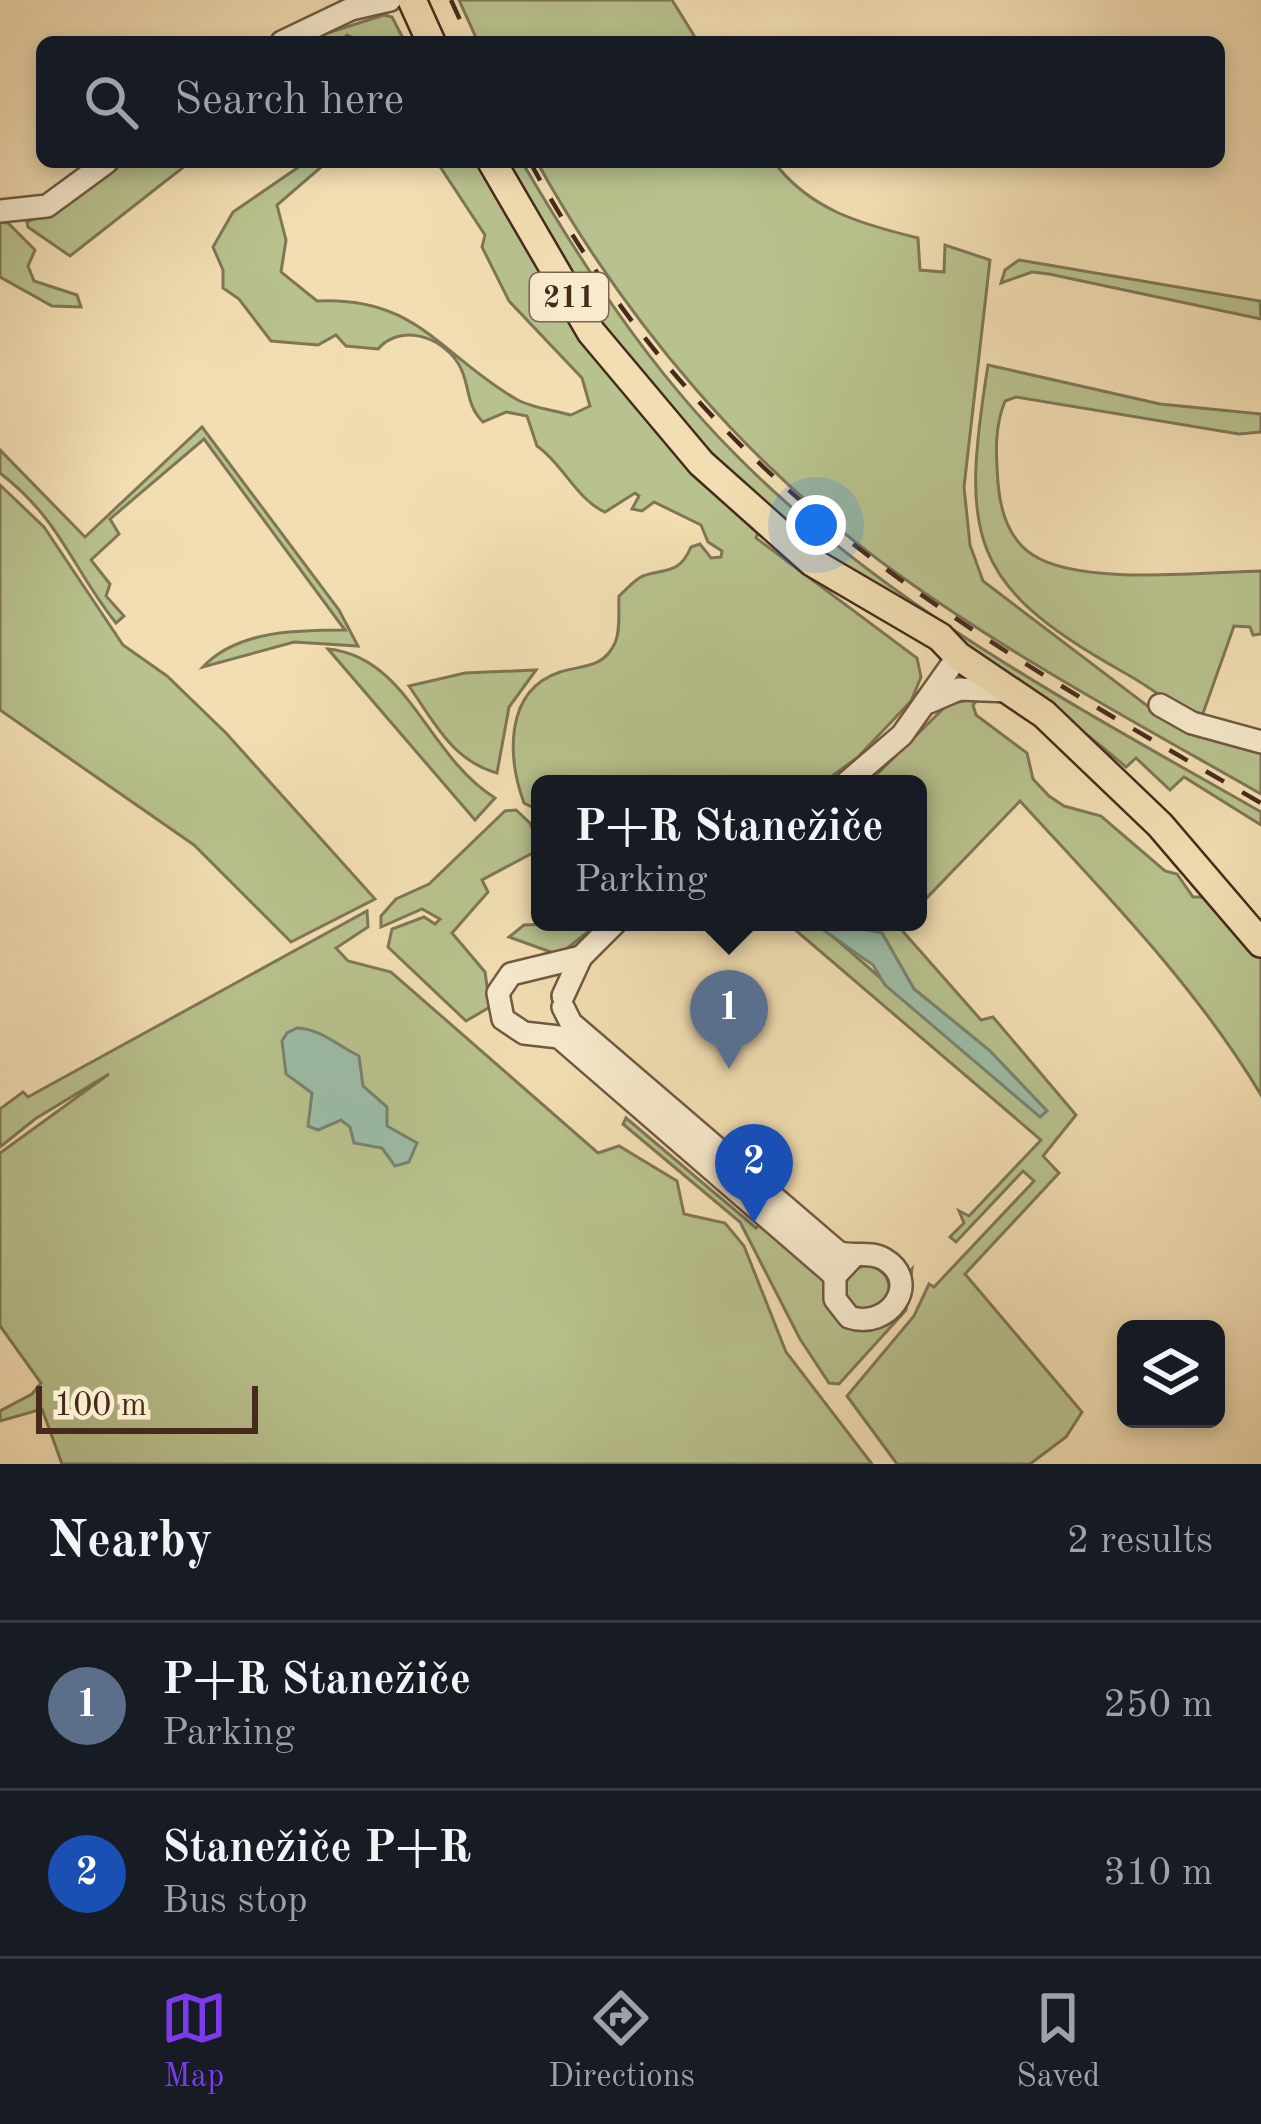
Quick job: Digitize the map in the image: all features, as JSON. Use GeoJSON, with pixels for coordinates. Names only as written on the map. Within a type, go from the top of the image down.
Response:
{"type":"FeatureCollection","features":[{"type":"Feature","properties":{"kind":"main road"},"geometry":{"type":"LineString","coordinates":[[412,0],[428,36]]}},
{"type":"Feature","properties":{"kind":"main road","name":"211"},"geometry":{"type":"LineString","coordinates":[[495,168],[552,270],[623,375],[701,463],[812,562],[940,637],[958,656],[1013,692],[1136,801],[1261,944]]}},
{"type":"Feature","properties":{"kind":"street"},"geometry":{"type":"LineString","coordinates":[[295,36],[351,9],[389,0]]}},
{"type":"Feature","properties":{"kind":"street"},"geometry":{"type":"LineString","coordinates":[[0,211],[46,206],[99,168]]}},
{"type":"Feature","properties":{"kind":"street"},"geometry":{"type":"LineString","coordinates":[[856,775],[888,748],[928,703],[958,656]]}},
{"type":"Feature","properties":{"kind":"street"},"geometry":{"type":"LineString","coordinates":[[928,703],[959,689],[1013,692]]}},
{"type":"Feature","properties":{"kind":"street"},"geometry":{"type":"LineString","coordinates":[[1160,705],[1192,723],[1261,742]]}},
{"type":"Feature","properties":{"kind":"street"},"geometry":{"type":"LineString","coordinates":[[542,1031],[563,1002],[581,957],[607,931]]}},
{"type":"Feature","properties":{"kind":"street"},"geometry":{"type":"LineString","coordinates":[[581,957],[511,974],[497,1002],[508,1026],[559,1037],[835,1276]]}},
{"type":"Feature","properties":{"kind":"street"},"geometry":{"type":"LineString","coordinates":[[541,969],[558,982],[571,1023],[838,1252],[853,1257],[873,1255],[895,1270],[900,1289],[892,1310],[872,1321],[849,1317],[835,1299],[835,1276],[853,1257]]}},
{"type":"Feature","properties":{"kind":"shaded area"},"geometry":{"type":"Polygon","coordinates":[[[459,0],[672,0],[694,36],[475,36],[459,0]]]}},
{"type":"Feature","properties":{"kind":"shaded area"},"geometry":{"type":"Polygon","coordinates":[[[384,15],[392,17],[402,36],[347,35],[318,36],[384,15]]]}},
{"type":"Feature","properties":{"kind":"shaded area"},"geometry":{"type":"Polygon","coordinates":[[[116,168],[182,168],[70,256],[27,222],[70,202],[116,168]]]}},
{"type":"Feature","properties":{"kind":"shaded area"},"geometry":{"type":"Polygon","coordinates":[[[297,168],[320,168],[277,205],[286,240],[281,272],[317,301],[351,302],[404,318],[516,399],[571,415],[590,406],[582,378],[509,301],[482,247],[485,235],[441,168],[482,168],[516,229],[759,530],[756,538],[917,658],[921,677],[911,701],[858,757],[833,775],[531,775],[531,806],[524,803],[513,747],[519,710],[528,694],[560,672],[604,658],[617,638],[619,596],[637,580],[677,566],[691,547],[700,544],[711,558],[721,557],[722,551],[708,542],[701,525],[654,502],[642,511],[632,509],[639,496],[635,493],[605,512],[595,506],[537,446],[527,416],[506,412],[483,422],[473,408],[458,363],[441,345],[408,335],[378,349],[346,346],[336,335],[318,345],[271,341],[239,299],[223,288],[223,270],[213,247],[233,212],[297,168]]]}},
{"type":"Feature","properties":{"kind":"shaded area"},"geometry":{"type":"Polygon","coordinates":[[[508,168],[526,168],[646,352],[704,422],[794,509],[855,560],[986,651],[1261,812],[1261,825],[1184,777],[1170,790],[1136,758],[1126,767],[1031,694],[785,526],[702,453],[669,415],[582,292],[508,168]]]}},
{"type":"Feature","properties":{"kind":"shaded area"},"geometry":{"type":"Polygon","coordinates":[[[540,168],[779,168],[804,192],[838,213],[918,238],[920,270],[944,272],[945,245],[990,260],[964,487],[970,545],[983,581],[1154,711],[1261,749],[1261,794],[989,635],[846,535],[743,441],[696,390],[572,222],[540,168]]]}},
{"type":"Feature","properties":{"kind":"shaded area"},"geometry":{"type":"Polygon","coordinates":[[[0,222],[8,223],[35,250],[28,266],[34,281],[77,295],[81,307],[52,306],[0,277],[0,222]]]}},
{"type":"Feature","properties":{"kind":"shaded area"},"geometry":{"type":"Polygon","coordinates":[[[1019,260],[1260,301],[1261,319],[1049,274],[1032,272],[1001,283],[1005,270],[1019,260]]]}},
{"type":"Feature","properties":{"kind":"shaded area"},"geometry":{"type":"Polygon","coordinates":[[[988,365],[1160,404],[1261,414],[1261,432],[1239,434],[1016,397],[1005,401],[999,421],[996,452],[1001,504],[1012,533],[1033,555],[1054,565],[1111,574],[1261,571],[1261,634],[1234,626],[1201,719],[1071,641],[1032,611],[1005,581],[987,550],[978,514],[976,472],[988,365]]]}},
{"type":"Feature","properties":{"kind":"shaded area"},"geometry":{"type":"Polygon","coordinates":[[[202,427],[339,610],[358,646],[294,642],[203,667],[251,639],[345,630],[204,439],[110,519],[119,534],[91,560],[110,584],[106,596],[124,616],[116,623],[52,527],[0,473],[0,450],[85,537],[202,427]]]}},
{"type":"Feature","properties":{"kind":"shaded area"},"geometry":{"type":"Polygon","coordinates":[[[0,485],[44,527],[123,645],[167,676],[226,733],[375,899],[291,942],[194,845],[0,710],[0,485]]]}},
{"type":"Feature","properties":{"kind":"shaded area"},"geometry":{"type":"Polygon","coordinates":[[[328,649],[356,656],[379,670],[452,758],[495,798],[475,820],[328,649]]]}},
{"type":"Feature","properties":{"kind":"shaded area"},"geometry":{"type":"Polygon","coordinates":[[[536,670],[509,707],[497,773],[456,750],[409,686],[465,673],[536,670]]]}},
{"type":"Feature","properties":{"kind":"shaded area"},"geometry":{"type":"Polygon","coordinates":[[[979,698],[973,705],[976,715],[1027,753],[1033,779],[1049,796],[1064,806],[1101,816],[1165,871],[1177,874],[1193,897],[1211,897],[1261,958],[1261,1095],[1179,979],[1020,801],[927,898],[927,775],[876,775],[948,704],[979,698]]]}},
{"type":"Feature","properties":{"kind":"shaded area"},"geometry":{"type":"Polygon","coordinates":[[[516,810],[530,823],[531,854],[482,880],[488,892],[452,933],[485,972],[490,1007],[466,1021],[388,947],[392,929],[424,917],[435,924],[440,919],[422,909],[381,927],[381,916],[396,899],[429,884],[505,811],[516,810]]]}},
{"type":"Feature","properties":{"kind":"shaded area"},"geometry":{"type":"Polygon","coordinates":[[[367,911],[368,927],[336,948],[348,961],[391,972],[598,1153],[619,1146],[677,1181],[684,1214],[725,1223],[744,1246],[786,1352],[872,1464],[62,1464],[42,1409],[0,1421],[0,1411],[32,1394],[41,1383],[0,1326],[0,1153],[109,1074],[35,1119],[0,1147],[0,1109],[23,1092],[28,1097],[367,911]]]}},
{"type":"Feature","properties":{"kind":"shaded area"},"geometry":{"type":"Polygon","coordinates":[[[531,925],[531,931],[589,931],[559,955],[509,937],[531,925]]]}},
{"type":"Feature","properties":{"kind":"shaded area"},"geometry":{"type":"Polygon","coordinates":[[[797,931],[826,931],[987,1068],[1046,1110],[989,1050],[914,989],[882,933],[874,931],[903,931],[981,1020],[993,1017],[1076,1115],[1043,1156],[1059,1173],[965,1274],[1082,1412],[1066,1437],[1030,1464],[897,1464],[847,1396],[914,1316],[929,1284],[934,1287],[1034,1181],[1023,1171],[956,1242],[950,1237],[964,1223],[959,1211],[969,1216],[1041,1140],[797,931]]]}},
{"type":"Feature","properties":{"kind":"shaded area"},"geometry":{"type":"Polygon","coordinates":[[[825,931],[882,933],[914,989],[989,1050],[1047,1111],[1040,1117],[885,985],[873,965],[825,931]]]}},
{"type":"Feature","properties":{"kind":"shaded area"},"geometry":{"type":"Polygon","coordinates":[[[297,1028],[322,1035],[359,1056],[363,1086],[387,1107],[387,1126],[417,1143],[409,1162],[395,1166],[382,1148],[354,1143],[350,1127],[341,1120],[318,1130],[308,1126],[312,1093],[286,1074],[282,1041],[297,1028]]]}},
{"type":"Feature","properties":{"kind":"shaded area"},"geometry":{"type":"Polygon","coordinates":[[[626,1118],[756,1228],[760,1224],[806,1254],[860,1328],[912,1269],[906,1310],[839,1384],[829,1383],[800,1339],[740,1222],[623,1124],[626,1118]]]}},
{"type":"Feature","properties":{"kind":"shaded area"},"geometry":{"type":"Polygon","coordinates":[[[867,1266],[882,1273],[889,1288],[882,1303],[867,1310],[852,1303],[845,1288],[852,1273],[867,1266]]]}},
{"type":"Feature","properties":{"kind":"railway"},"geometry":{"type":"LineString","coordinates":[[451,0],[467,36]]}},
{"type":"Feature","properties":{"kind":"railway"},"geometry":{"type":"LineString","coordinates":[[534,168],[600,276],[675,375],[757,461],[846,538],[940,608],[1261,803]]}},
{"type":"Feature","properties":{"kind":"place","name":"P+R Stanežiče"},"geometry":{"type":"Point","coordinates":[729,1069]}},
{"type":"Feature","properties":{"kind":"place","name":"Stanežiče P+R"},"geometry":{"type":"Point","coordinates":[754,1223]}}]}
